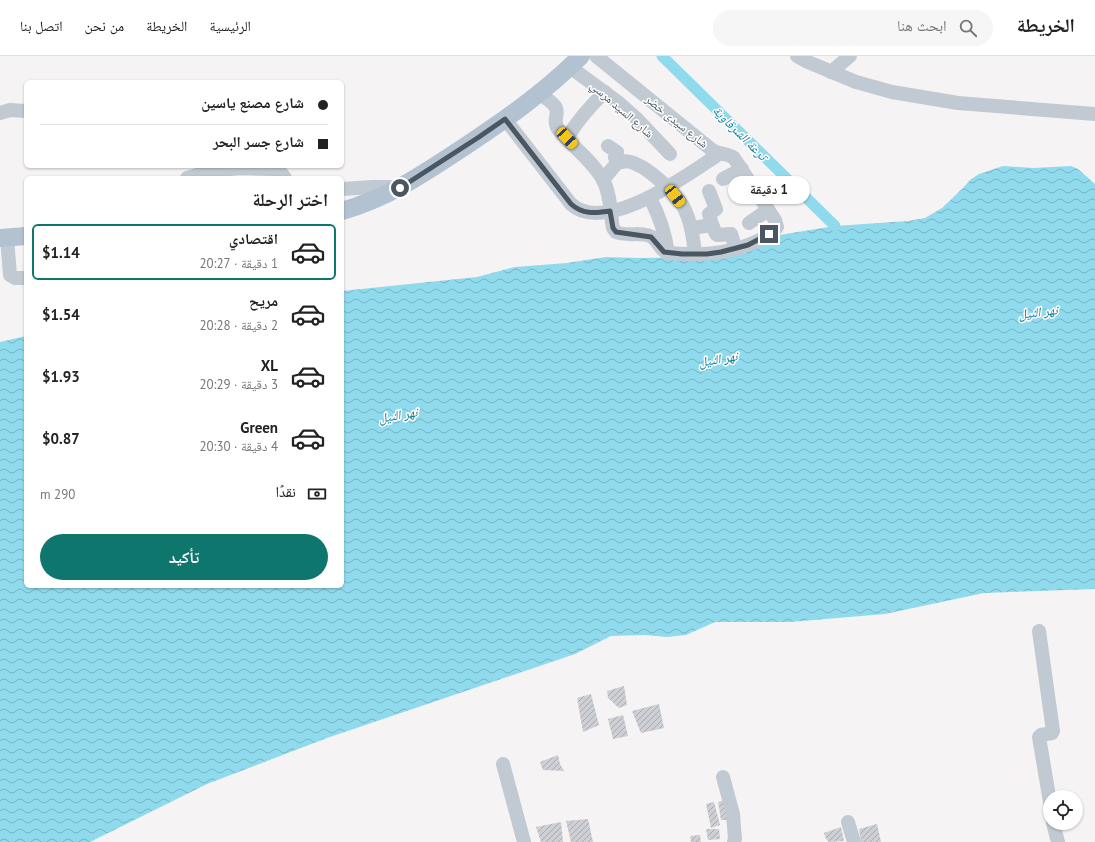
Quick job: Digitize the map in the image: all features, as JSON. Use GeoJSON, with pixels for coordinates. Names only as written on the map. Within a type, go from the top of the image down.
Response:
{"type":"FeatureCollection","features":[{"type":"Feature","properties":{"kind":"main road"},"geometry":{"type":"LineString","coordinates":[[344,210],[373,201],[400,188],[479,137],[540,94],[576,61]]}},
{"type":"Feature","properties":{"kind":"main road"},"geometry":{"type":"LineString","coordinates":[[4,238],[24,236]]}},
{"type":"Feature","properties":{"kind":"street","name":"شارع سيدى خضر"},"geometry":{"type":"LineString","coordinates":[[596,56],[712,150],[719,154],[729,154],[742,169],[775,220],[777,227],[760,240],[736,249]]}},
{"type":"Feature","properties":{"kind":"street"},"geometry":{"type":"LineString","coordinates":[[797,56],[856,82],[892,92],[922,98],[1095,114]]}},
{"type":"Feature","properties":{"kind":"street"},"geometry":{"type":"LineString","coordinates":[[831,72],[850,56]]}},
{"type":"Feature","properties":{"kind":"street","name":"شارع السيد مرسي"},"geometry":{"type":"LineString","coordinates":[[576,61],[605,92],[637,119],[670,154]]}},
{"type":"Feature","properties":{"kind":"street"},"geometry":{"type":"LineString","coordinates":[[619,103],[633,86]]}},
{"type":"Feature","properties":{"kind":"street"},"geometry":{"type":"LineString","coordinates":[[567,138],[577,121],[605,92]]}},
{"type":"Feature","properties":{"kind":"street"},"geometry":{"type":"LineString","coordinates":[[540,94],[556,107],[556,125],[595,168],[603,180],[608,191],[613,228],[618,233],[651,237],[662,250],[668,253],[707,254],[736,249],[732,234],[717,235],[715,233],[709,214],[716,209],[709,191]]}},
{"type":"Feature","properties":{"kind":"street"},"geometry":{"type":"LineString","coordinates":[[0,112],[10,110],[24,111]]}},
{"type":"Feature","properties":{"kind":"street"},"geometry":{"type":"LineString","coordinates":[[505,119],[571,204],[576,209],[583,212],[591,213],[610,211],[650,198],[719,154]]}},
{"type":"Feature","properties":{"kind":"street"},"geometry":{"type":"LineString","coordinates":[[608,146],[617,152],[615,156],[622,162],[639,166],[668,187],[682,206],[692,228],[695,253]]}},
{"type":"Feature","properties":{"kind":"street"},"geometry":{"type":"LineString","coordinates":[[603,180],[617,164],[622,162]]}},
{"type":"Feature","properties":{"kind":"street"},"geometry":{"type":"LineString","coordinates":[[194,176],[220,168],[274,169],[284,176]]}},
{"type":"Feature","properties":{"kind":"street"},"geometry":{"type":"LineString","coordinates":[[723,179],[742,169]]}},
{"type":"Feature","properties":{"kind":"street"},"geometry":{"type":"LineString","coordinates":[[344,189],[373,187],[400,188]]}},
{"type":"Feature","properties":{"kind":"street"},"geometry":{"type":"LineString","coordinates":[[650,198],[659,214],[668,253]]}},
{"type":"Feature","properties":{"kind":"street"},"geometry":{"type":"LineString","coordinates":[[749,223],[768,210]]}},
{"type":"Feature","properties":{"kind":"street"},"geometry":{"type":"LineString","coordinates":[[692,228],[712,225]]}},
{"type":"Feature","properties":{"kind":"street"},"geometry":{"type":"LineString","coordinates":[[4,238],[10,275],[15,278],[24,278]]}},
{"type":"Feature","properties":{"kind":"street"},"geometry":{"type":"LineString","coordinates":[[1039,631],[1053,731],[1052,733],[1040,735],[1048,790]]}},
{"type":"Feature","properties":{"kind":"street"},"geometry":{"type":"LineString","coordinates":[[504,764],[524,842]]}},
{"type":"Feature","properties":{"kind":"street"},"geometry":{"type":"LineString","coordinates":[[723,777],[735,823],[734,842]]}},
{"type":"Feature","properties":{"kind":"street"},"geometry":{"type":"LineString","coordinates":[[848,822],[854,842]]}},
{"type":"Feature","properties":{"kind":"street"},"geometry":{"type":"LineString","coordinates":[[1055,830],[1058,842]]}},
{"type":"Feature","properties":{"kind":"water","name":"نهر النيل"},"geometry":{"type":"Polygon","coordinates":[[[1003,166],[1033,168],[1071,166],[1078,169],[1095,184],[1095,589],[984,593],[885,614],[790,622],[715,622],[686,635],[667,637],[645,635],[611,636],[575,654],[327,738],[207,784],[90,842],[0,842],[0,342],[24,336],[24,588],[344,588],[344,291],[477,277],[515,267],[567,263],[606,257],[708,257],[773,236],[835,226],[908,221],[925,218],[942,208],[970,180],[979,174],[1003,166]]]}},
{"type":"Feature","properties":{"kind":"building"},"geometry":{"type":"Polygon","coordinates":[[[624,686],[627,705],[619,708],[608,698],[607,691],[624,686]]]}},
{"type":"Feature","properties":{"kind":"building"},"geometry":{"type":"Polygon","coordinates":[[[591,694],[599,725],[583,732],[577,698],[591,694]]]}},
{"type":"Feature","properties":{"kind":"building"},"geometry":{"type":"Polygon","coordinates":[[[659,704],[664,728],[641,733],[632,711],[659,704]]]}},
{"type":"Feature","properties":{"kind":"building"},"geometry":{"type":"Polygon","coordinates":[[[623,715],[628,736],[613,739],[608,719],[623,715]]]}},
{"type":"Feature","properties":{"kind":"building"},"geometry":{"type":"Polygon","coordinates":[[[558,755],[560,764],[564,771],[543,770],[540,762],[558,755]]]}},
{"type":"Feature","properties":{"kind":"building"},"geometry":{"type":"Polygon","coordinates":[[[725,800],[729,820],[721,820],[718,802],[725,800]]]}},
{"type":"Feature","properties":{"kind":"building"},"geometry":{"type":"Polygon","coordinates":[[[714,802],[720,825],[711,828],[706,804],[714,802]]]}},
{"type":"Feature","properties":{"kind":"building"},"geometry":{"type":"Polygon","coordinates":[[[588,819],[593,842],[571,842],[566,821],[588,819]]]}},
{"type":"Feature","properties":{"kind":"building"},"geometry":{"type":"Polygon","coordinates":[[[561,822],[563,842],[541,842],[536,827],[561,822]]]}},
{"type":"Feature","properties":{"kind":"building"},"geometry":{"type":"Polygon","coordinates":[[[877,824],[881,842],[861,842],[859,829],[877,824]]]}},
{"type":"Feature","properties":{"kind":"building"},"geometry":{"type":"Polygon","coordinates":[[[841,827],[844,841],[829,842],[826,839],[824,833],[841,827]]]}},
{"type":"Feature","properties":{"kind":"building"},"geometry":{"type":"Polygon","coordinates":[[[706,829],[719,829],[720,839],[708,840],[706,829]]]}},
{"type":"Feature","properties":{"kind":"building"},"geometry":{"type":"Polygon","coordinates":[[[700,835],[701,842],[691,842],[690,836],[700,835]]]}},
{"type":"Feature","properties":{"kind":"waterway","name":"ترعة الشرقاوية"},"geometry":{"type":"LineString","coordinates":[[662,56],[835,226]]}},
{"type":"Feature","properties":{"kind":"route"},"geometry":{"type":"LineString","coordinates":[[400,188],[505,119],[571,204],[576,209],[583,212],[591,213],[610,211],[613,228],[618,233],[647,236],[653,238],[664,252],[682,254],[707,254],[736,249],[760,240],[769,234]]}}]}
